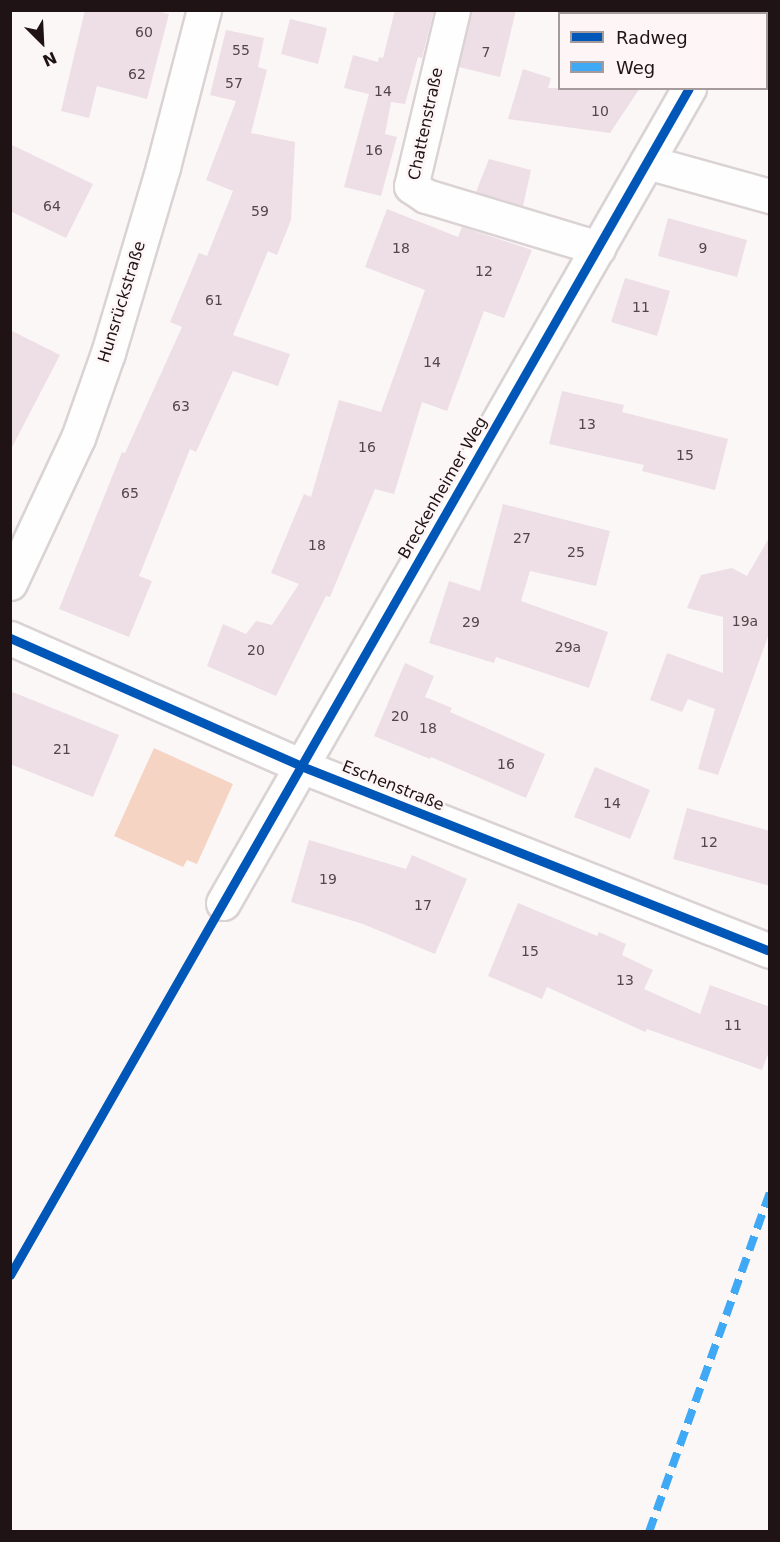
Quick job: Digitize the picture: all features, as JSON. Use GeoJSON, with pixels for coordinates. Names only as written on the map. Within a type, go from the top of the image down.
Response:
{"type":"FeatureCollection","features":[{"type":"Feature","properties":{"kind":"street","name":"Hunsrückstraße"},"geometry":{"type":"LineString","coordinates":[[10,584],[78,438],[108,353],[163,167],[204,10]]}},
{"type":"Feature","properties":{"kind":"street","name":"Chattenstraße"},"geometry":{"type":"LineString","coordinates":[[453,10],[411,186],[426,196],[598,248]]}},
{"type":"Feature","properties":{"kind":"street","name":"Breckenheimer Weg"},"geometry":{"type":"LineString","coordinates":[[223,903],[688,90]]}},
{"type":"Feature","properties":{"kind":"street"},"geometry":{"type":"LineString","coordinates":[[647,162],[770,196]]}},
{"type":"Feature","properties":{"kind":"street","name":"Eschenstraße"},"geometry":{"type":"LineString","coordinates":[[10,638],[301,766],[770,951]]}},
{"type":"Feature","properties":{"kind":"shaded area"},"geometry":{"type":"Polygon","coordinates":[[[154,748],[233,784],[197,864],[187,860],[183,867],[114,836],[154,748]]]}},
{"type":"Feature","properties":{"kind":"building"},"geometry":{"type":"Polygon","coordinates":[[[85,10],[152,10],[169,14],[147,99],[97,86],[89,118],[61,111],[85,10]]]}},
{"type":"Feature","properties":{"kind":"building"},"geometry":{"type":"Polygon","coordinates":[[[395,10],[434,10],[422,58],[418,57],[405,104],[391,102],[385,134],[397,137],[381,196],[344,187],[369,94],[344,88],[353,55],[378,62],[379,57],[383,58],[395,10]]]}},
{"type":"Feature","properties":{"kind":"building"},"geometry":{"type":"Polygon","coordinates":[[[471,10],[516,10],[500,77],[459,67],[471,10]]]}},
{"type":"Feature","properties":{"kind":"building"},"geometry":{"type":"Polygon","coordinates":[[[290,19],[327,28],[318,64],[281,54],[290,19]]]}},
{"type":"Feature","properties":{"kind":"building"},"geometry":{"type":"Polygon","coordinates":[[[226,30],[264,38],[258,67],[267,70],[251,133],[295,142],[291,220],[277,255],[268,251],[233,335],[290,354],[278,386],[233,371],[196,452],[190,449],[139,576],[152,581],[129,637],[59,609],[122,452],[125,453],[182,327],[170,322],[199,253],[207,256],[233,191],[206,180],[236,101],[210,95],[226,30]]]}},
{"type":"Feature","properties":{"kind":"building"},"geometry":{"type":"Polygon","coordinates":[[[523,69],[551,78],[548,88],[558,88],[558,90],[639,90],[610,133],[508,119],[523,69]]]}},
{"type":"Feature","properties":{"kind":"building"},"geometry":{"type":"Polygon","coordinates":[[[10,144],[93,184],[66,238],[10,211],[10,144]]]}},
{"type":"Feature","properties":{"kind":"building"},"geometry":{"type":"Polygon","coordinates":[[[489,159],[531,170],[523,206],[476,192],[489,159]]]}},
{"type":"Feature","properties":{"kind":"building"},"geometry":{"type":"Polygon","coordinates":[[[387,209],[458,237],[462,227],[532,250],[504,318],[484,311],[447,411],[422,402],[394,494],[375,489],[330,597],[326,596],[276,696],[207,666],[223,624],[246,634],[256,621],[272,625],[299,584],[271,573],[304,494],[311,497],[339,400],[381,412],[425,290],[365,267],[387,209]]]}},
{"type":"Feature","properties":{"kind":"building"},"geometry":{"type":"Polygon","coordinates":[[[668,218],[747,240],[737,277],[658,256],[668,218]]]}},
{"type":"Feature","properties":{"kind":"building"},"geometry":{"type":"Polygon","coordinates":[[[625,278],[670,291],[657,336],[611,322],[625,278]]]}},
{"type":"Feature","properties":{"kind":"building"},"geometry":{"type":"Polygon","coordinates":[[[10,330],[60,355],[10,451],[10,330]]]}},
{"type":"Feature","properties":{"kind":"building"},"geometry":{"type":"Polygon","coordinates":[[[562,391],[624,405],[622,412],[728,439],[715,490],[642,471],[644,465],[549,444],[562,391]]]}},
{"type":"Feature","properties":{"kind":"building"},"geometry":{"type":"Polygon","coordinates":[[[503,504],[610,531],[596,586],[530,571],[521,601],[608,632],[589,688],[496,657],[494,663],[429,643],[449,581],[480,591],[503,504]]]}},
{"type":"Feature","properties":{"kind":"building"},"geometry":{"type":"Polygon","coordinates":[[[770,536],[770,631],[718,775],[698,769],[715,709],[688,699],[682,712],[650,700],[667,653],[723,673],[723,617],[687,608],[701,575],[732,568],[747,576],[770,536]]]}},
{"type":"Feature","properties":{"kind":"building"},"geometry":{"type":"Polygon","coordinates":[[[405,663],[434,676],[425,697],[452,708],[450,712],[545,754],[526,798],[431,757],[430,759],[374,736],[405,663]]]}},
{"type":"Feature","properties":{"kind":"building"},"geometry":{"type":"Polygon","coordinates":[[[10,691],[119,735],[93,797],[10,764],[10,691]]]}},
{"type":"Feature","properties":{"kind":"building"},"geometry":{"type":"Polygon","coordinates":[[[595,767],[650,790],[630,839],[574,817],[595,767]]]}},
{"type":"Feature","properties":{"kind":"building"},"geometry":{"type":"Polygon","coordinates":[[[687,808],[770,831],[770,886],[673,859],[687,808]]]}},
{"type":"Feature","properties":{"kind":"building"},"geometry":{"type":"Polygon","coordinates":[[[309,840],[406,869],[412,855],[467,879],[435,954],[363,924],[291,902],[309,840]]]}},
{"type":"Feature","properties":{"kind":"building"},"geometry":{"type":"Polygon","coordinates":[[[518,903],[597,936],[599,932],[626,944],[622,955],[653,970],[644,989],[700,1014],[710,985],[770,1007],[770,1049],[762,1070],[647,1029],[645,1032],[547,987],[542,999],[488,976],[518,903]]]}},
{"type":"Feature","properties":{"kind":"marked path"},"geometry":{"type":"LineString","coordinates":[[649,1532],[770,1193]]}},
{"type":"Feature","properties":{"kind":"cycle path"},"geometry":{"type":"LineString","coordinates":[[10,1275],[688,90]]}},
{"type":"Feature","properties":{"kind":"cycle path"},"geometry":{"type":"LineString","coordinates":[[10,638],[301,766],[770,951]]}}]}
